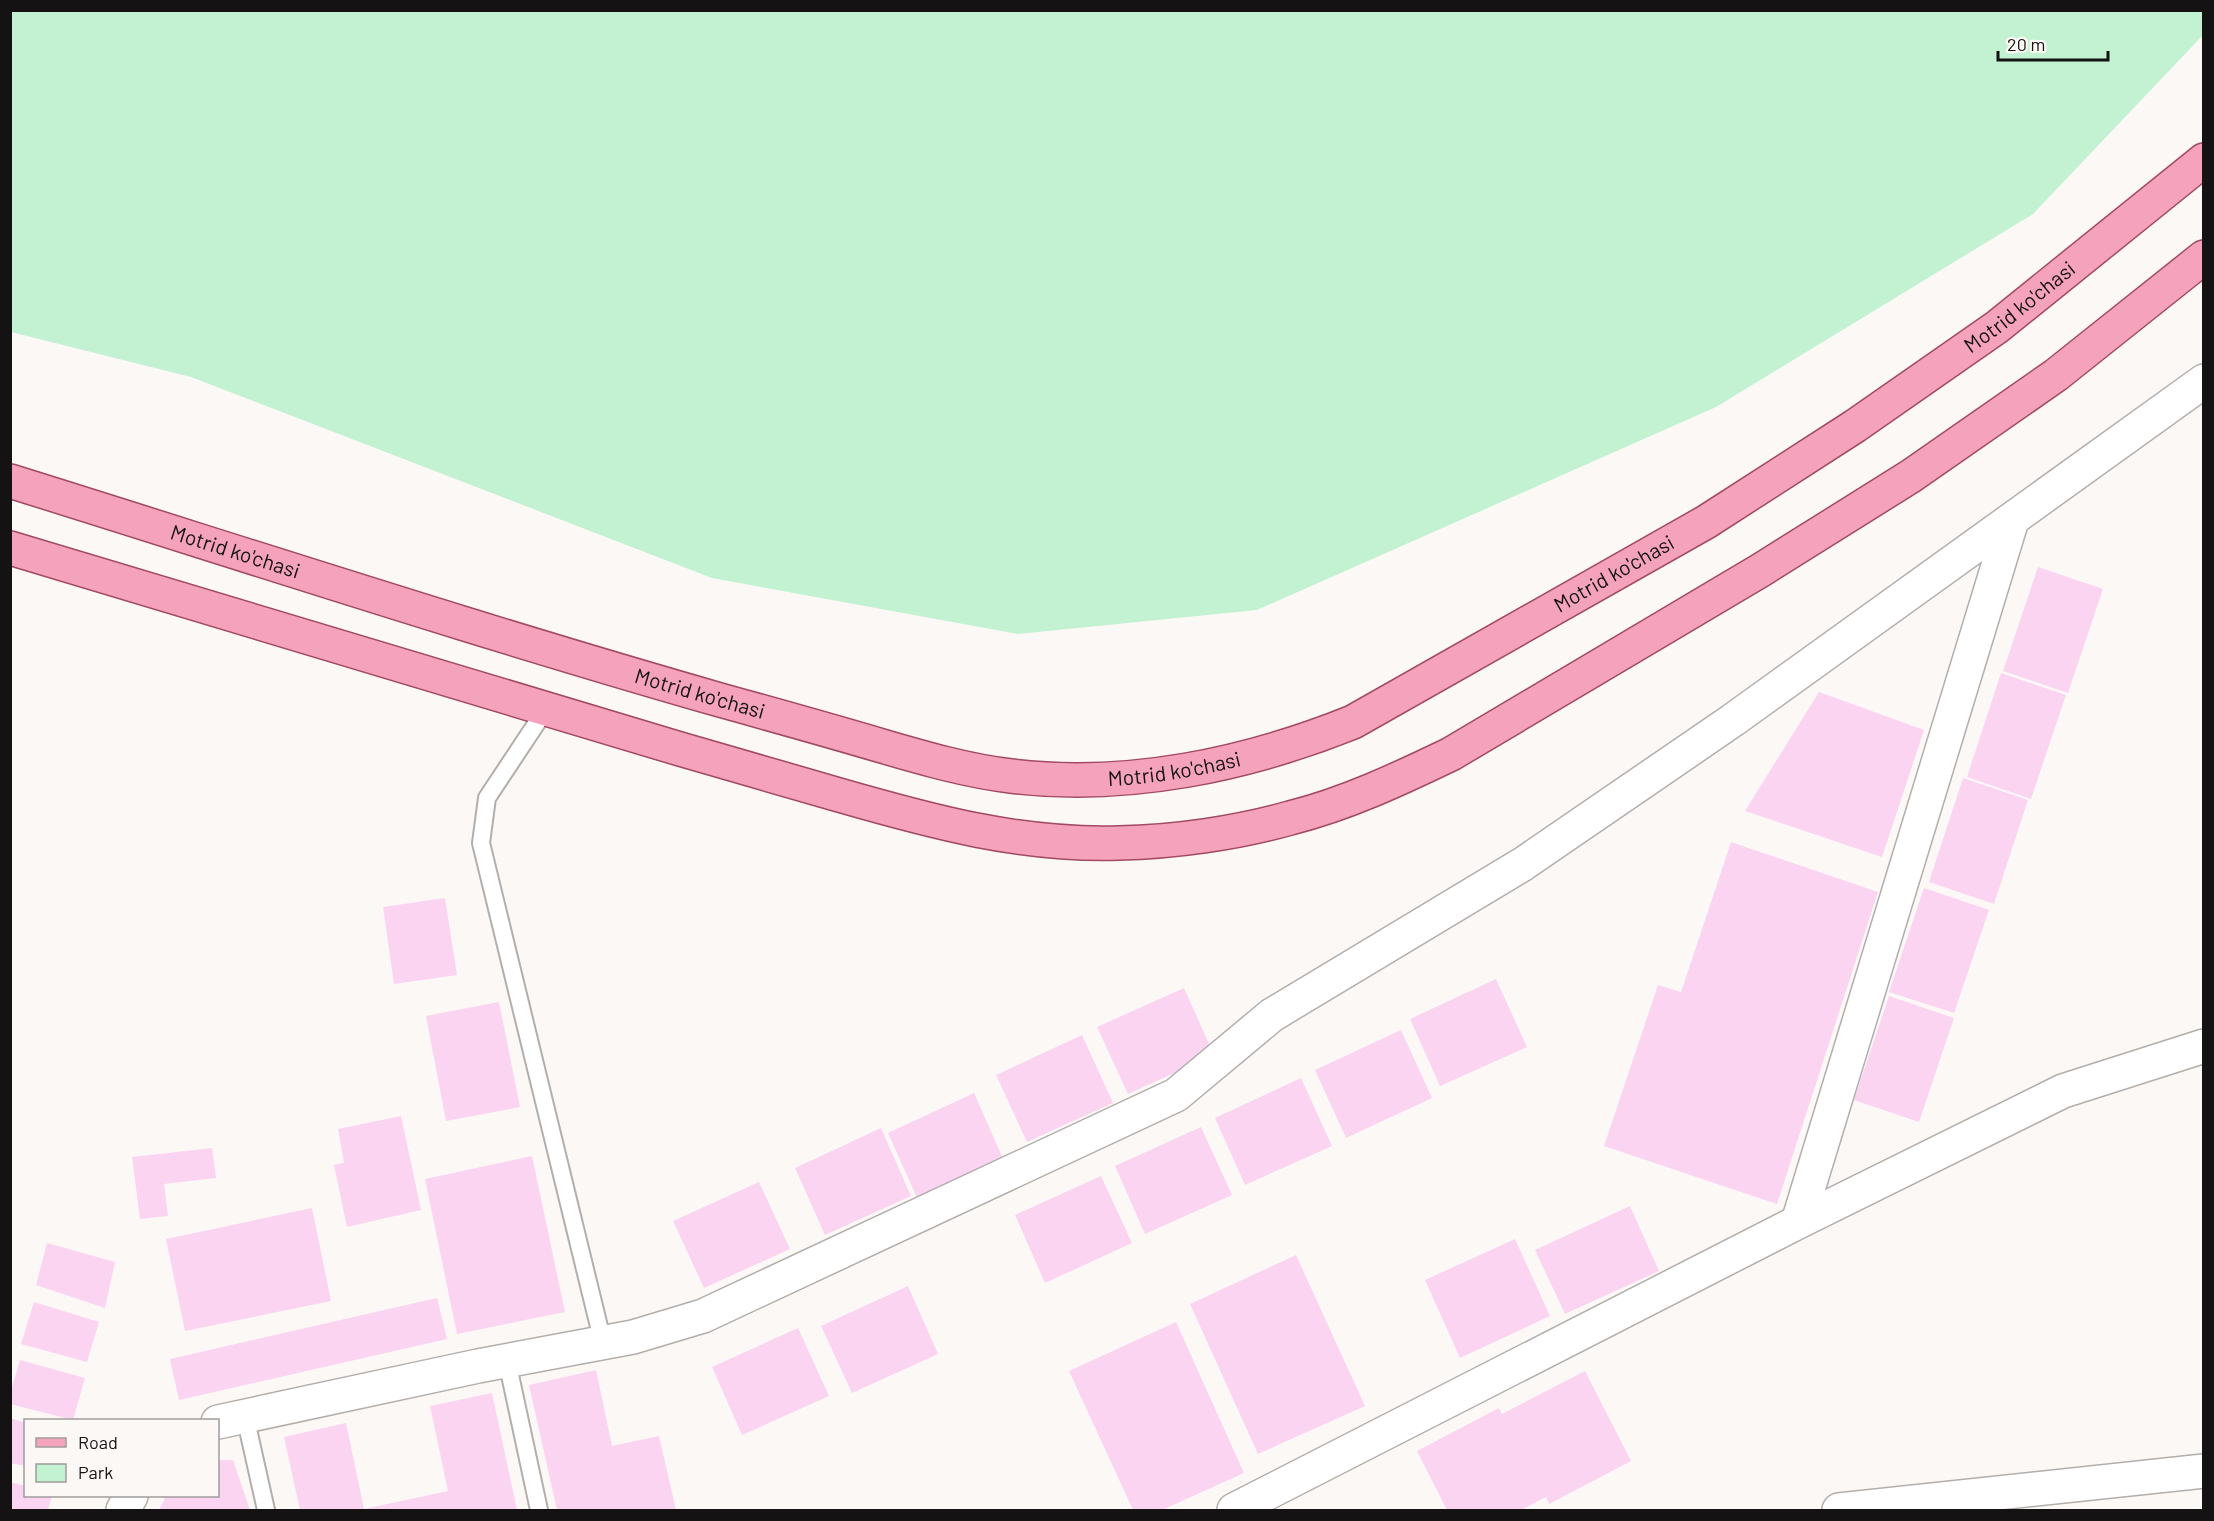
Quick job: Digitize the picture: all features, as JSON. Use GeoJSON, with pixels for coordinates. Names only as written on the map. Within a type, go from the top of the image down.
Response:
{"type":"FeatureCollection","features":[{"type":"Feature","properties":{"kind":"main road","name":"Motrid ko'chasi"},"geometry":{"type":"LineString","coordinates":[[10,481],[602,666],[910,754],[1009,776],[1060,779],[1161,774],[1217,765],[1261,754],[1308,740],[1353,722],[1706,522],[1855,426],[1997,327],[2204,160]]}},
{"type":"Feature","properties":{"kind":"main road"},"geometry":{"type":"LineString","coordinates":[[10,548],[902,813],[1011,838],[1065,843],[1121,843],[1176,839],[1290,819],[1397,780],[1451,754],[1761,570],[1911,476],[2056,375],[2204,257]]}},
{"type":"Feature","properties":{"kind":"street"},"geometry":{"type":"LineString","coordinates":[[231,1419],[633,1337],[703,1316],[1176,1095],[1272,1016],[1523,864],[1733,720],[2204,381]]}},
{"type":"Feature","properties":{"kind":"street"},"geometry":{"type":"LineString","coordinates":[[1798,1222],[2013,520]]}},
{"type":"Feature","properties":{"kind":"street"},"geometry":{"type":"LineString","coordinates":[[1234,1510],[1798,1222],[2064,1091],[2204,1046]]}},
{"type":"Feature","properties":{"kind":"street"},"geometry":{"type":"LineString","coordinates":[[1839,1510],[2204,1471]]}},
{"type":"Feature","properties":{"kind":"lane"},"geometry":{"type":"LineString","coordinates":[[546,709],[487,798],[480,843],[603,1343]]}},
{"type":"Feature","properties":{"kind":"lane"},"geometry":{"type":"LineString","coordinates":[[507,1361],[539,1510]]}},
{"type":"Feature","properties":{"kind":"lane"},"geometry":{"type":"LineString","coordinates":[[231,1419],[266,1510]]}},
{"type":"Feature","properties":{"kind":"green space"},"geometry":{"type":"Polygon","coordinates":[[[11,10],[2203,10],[2204,34],[2033,214],[1716,407],[1257,610],[1018,634],[712,578],[191,377],[11,332],[11,10]]]}},
{"type":"Feature","properties":{"kind":"building"},"geometry":{"type":"Polygon","coordinates":[[[2038,567],[2103,589],[2068,693],[2003,671],[2038,567]]]}},
{"type":"Feature","properties":{"kind":"building"},"geometry":{"type":"Polygon","coordinates":[[[2001,673],[2066,695],[2031,799],[1967,777],[2001,673]]]}},
{"type":"Feature","properties":{"kind":"building"},"geometry":{"type":"Polygon","coordinates":[[[1819,692],[1924,730],[1882,857],[1745,811],[1819,692]]]}},
{"type":"Feature","properties":{"kind":"building"},"geometry":{"type":"Polygon","coordinates":[[[1963,778],[2028,800],[1994,904],[1929,882],[1963,778]]]}},
{"type":"Feature","properties":{"kind":"building"},"geometry":{"type":"Polygon","coordinates":[[[1731,842],[1878,892],[1777,1204],[1604,1146],[1658,985],[1681,992],[1731,842]]]}},
{"type":"Feature","properties":{"kind":"building"},"geometry":{"type":"Polygon","coordinates":[[[1924,888],[1989,910],[1954,1013],[1889,992],[1924,888]]]}},
{"type":"Feature","properties":{"kind":"building"},"geometry":{"type":"Polygon","coordinates":[[[445,898],[457,975],[394,984],[383,907],[445,898]]]}},
{"type":"Feature","properties":{"kind":"building"},"geometry":{"type":"Polygon","coordinates":[[[1496,979],[1527,1047],[1440,1086],[1410,1019],[1496,979]]]}},
{"type":"Feature","properties":{"kind":"building"},"geometry":{"type":"Polygon","coordinates":[[[1184,988],[1214,1055],[1128,1094],[1097,1027],[1184,988]]]}},
{"type":"Feature","properties":{"kind":"building"},"geometry":{"type":"Polygon","coordinates":[[[1889,996],[1954,1018],[1919,1122],[1854,1100],[1889,996]]]}},
{"type":"Feature","properties":{"kind":"building"},"geometry":{"type":"Polygon","coordinates":[[[499,1002],[520,1107],[446,1121],[426,1016],[499,1002]]]}},
{"type":"Feature","properties":{"kind":"building"},"geometry":{"type":"Polygon","coordinates":[[[1401,1030],[1432,1098],[1346,1138],[1315,1070],[1401,1030]]]}},
{"type":"Feature","properties":{"kind":"building"},"geometry":{"type":"Polygon","coordinates":[[[1082,1035],[1113,1103],[1027,1142],[996,1075],[1082,1035]]]}},
{"type":"Feature","properties":{"kind":"building"},"geometry":{"type":"Polygon","coordinates":[[[1301,1078],[1332,1146],[1245,1185],[1215,1118],[1301,1078]]]}},
{"type":"Feature","properties":{"kind":"building"},"geometry":{"type":"Polygon","coordinates":[[[974,1093],[1004,1161],[918,1200],[888,1133],[974,1093]]]}},
{"type":"Feature","properties":{"kind":"building"},"geometry":{"type":"Polygon","coordinates":[[[401,1116],[421,1210],[347,1227],[334,1165],[344,1163],[338,1129],[401,1116]]]}},
{"type":"Feature","properties":{"kind":"building"},"geometry":{"type":"Polygon","coordinates":[[[1201,1127],[1232,1195],[1145,1234],[1115,1166],[1201,1127]]]}},
{"type":"Feature","properties":{"kind":"building"},"geometry":{"type":"Polygon","coordinates":[[[881,1128],[911,1196],[825,1235],[795,1168],[881,1128]]]}},
{"type":"Feature","properties":{"kind":"building"},"geometry":{"type":"Polygon","coordinates":[[[212,1148],[216,1178],[164,1184],[168,1216],[140,1219],[132,1157],[212,1148]]]}},
{"type":"Feature","properties":{"kind":"building"},"geometry":{"type":"Polygon","coordinates":[[[532,1156],[565,1312],[457,1334],[425,1179],[532,1156]]]}},
{"type":"Feature","properties":{"kind":"building"},"geometry":{"type":"Polygon","coordinates":[[[1101,1176],[1132,1243],[1045,1283],[1015,1215],[1101,1176]]]}},
{"type":"Feature","properties":{"kind":"building"},"geometry":{"type":"Polygon","coordinates":[[[759,1182],[790,1249],[704,1288],[673,1221],[759,1182]]]}},
{"type":"Feature","properties":{"kind":"building"},"geometry":{"type":"Polygon","coordinates":[[[1630,1206],[1659,1271],[1565,1314],[1535,1250],[1630,1206]]]}},
{"type":"Feature","properties":{"kind":"building"},"geometry":{"type":"Polygon","coordinates":[[[312,1208],[331,1301],[185,1331],[166,1239],[312,1208]]]}},
{"type":"Feature","properties":{"kind":"building"},"geometry":{"type":"Polygon","coordinates":[[[1515,1239],[1550,1316],[1460,1358],[1425,1280],[1515,1239]]]}},
{"type":"Feature","properties":{"kind":"building"},"geometry":{"type":"Polygon","coordinates":[[[47,1243],[115,1262],[105,1308],[36,1285],[47,1243]]]}},
{"type":"Feature","properties":{"kind":"building"},"geometry":{"type":"Polygon","coordinates":[[[1296,1255],[1365,1406],[1258,1454],[1190,1304],[1296,1255]]]}},
{"type":"Feature","properties":{"kind":"building"},"geometry":{"type":"Polygon","coordinates":[[[908,1286],[938,1354],[852,1393],[821,1326],[908,1286]]]}},
{"type":"Feature","properties":{"kind":"building"},"geometry":{"type":"Polygon","coordinates":[[[437,1298],[447,1339],[179,1400],[170,1359],[437,1298]]]}},
{"type":"Feature","properties":{"kind":"building"},"geometry":{"type":"Polygon","coordinates":[[[34,1302],[99,1322],[87,1362],[21,1344],[34,1302]]]}},
{"type":"Feature","properties":{"kind":"building"},"geometry":{"type":"Polygon","coordinates":[[[1176,1322],[1244,1473],[1162,1510],[1133,1510],[1069,1371],[1176,1322]]]}},
{"type":"Feature","properties":{"kind":"building"},"geometry":{"type":"Polygon","coordinates":[[[798,1328],[829,1396],[742,1435],[712,1367],[798,1328]]]}},
{"type":"Feature","properties":{"kind":"building"},"geometry":{"type":"Polygon","coordinates":[[[20,1360],[85,1378],[73,1419],[10,1404],[10,1394],[20,1360]]]}},
{"type":"Feature","properties":{"kind":"building"},"geometry":{"type":"Polygon","coordinates":[[[596,1370],[612,1446],[659,1436],[676,1510],[557,1510],[529,1385],[596,1370]]]}},
{"type":"Feature","properties":{"kind":"building"},"geometry":{"type":"Polygon","coordinates":[[[1585,1371],[1631,1461],[1549,1504],[1546,1497],[1521,1510],[1447,1510],[1417,1451],[1499,1408],[1502,1414],[1585,1371]]]}},
{"type":"Feature","properties":{"kind":"building"},"geometry":{"type":"Polygon","coordinates":[[[492,1393],[517,1510],[300,1510],[284,1437],[346,1423],[364,1509],[448,1491],[430,1406],[492,1393]]]}},
{"type":"Feature","properties":{"kind":"building"},"geometry":{"type":"Polygon","coordinates":[[[10,1418],[24,1422],[24,1466],[10,1463],[10,1418]]]}},
{"type":"Feature","properties":{"kind":"building"},"geometry":{"type":"Polygon","coordinates":[[[219,1460],[233,1460],[250,1510],[159,1510],[166,1497],[219,1497],[219,1460]]]}},
{"type":"Feature","properties":{"kind":"building"},"geometry":{"type":"Polygon","coordinates":[[[10,1482],[24,1486],[24,1497],[52,1497],[48,1510],[10,1510],[10,1482]]]}}]}
